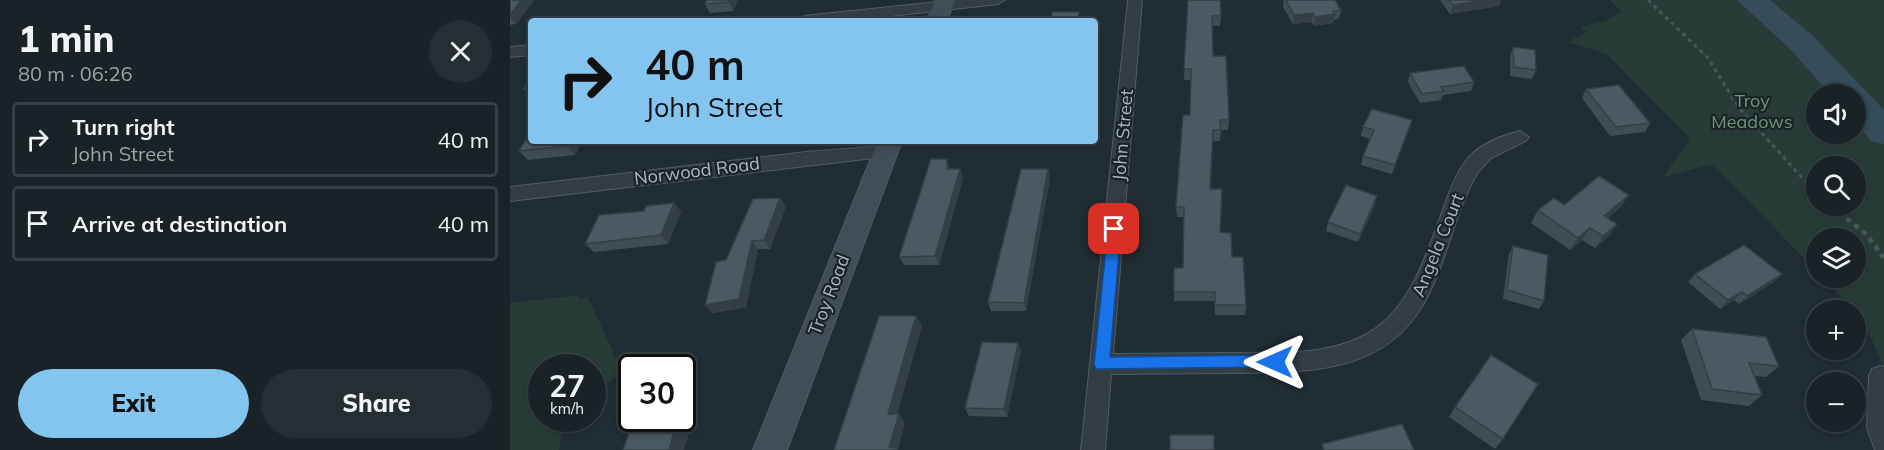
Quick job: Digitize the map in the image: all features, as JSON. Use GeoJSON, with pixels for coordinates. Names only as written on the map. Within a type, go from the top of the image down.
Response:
{"type":"FeatureCollection","features":[{"type":"Feature","properties":{"kind":"street"},"geometry":{"type":"LineString","coordinates":[[838,18],[941,9],[998,0]]}},
{"type":"Feature","properties":{"kind":"street","name":"John Street"},"geometry":{"type":"LineString","coordinates":[[1093,450],[1135,0]]}},
{"type":"Feature","properties":{"kind":"street"},"geometry":{"type":"LineString","coordinates":[[510,52],[528,50]]}},
{"type":"Feature","properties":{"kind":"street","name":"Angela Court"},"geometry":{"type":"LineString","coordinates":[[1102,364],[1311,362],[1345,355],[1371,344],[1388,333],[1409,313],[1422,290],[1458,194],[1477,159],[1520,137]]}},
{"type":"Feature","properties":{"kind":"street","name":"Norwood Road"},"geometry":{"type":"LineString","coordinates":[[510,194],[887,146]]}},
{"type":"Feature","properties":{"kind":"street","name":"Troy Road"},"geometry":{"type":"LineString","coordinates":[[770,450],[887,146]]}},
{"type":"Feature","properties":{"kind":"street"},"geometry":{"type":"LineString","coordinates":[[1880,376],[1879,428],[1884,443]]}},
{"type":"Feature","properties":{"kind":"path"},"geometry":{"type":"LineString","coordinates":[[1648,0],[1708,58],[1739,108],[1806,182]]}},
{"type":"Feature","properties":{"kind":"path"},"geometry":{"type":"LineString","coordinates":[[1844,216],[1866,234],[1884,258]]}},
{"type":"Feature","properties":{"kind":"green space","name":"Troy Meadows"},"geometry":{"type":"Polygon","coordinates":[[[1609,0],[1884,0],[1884,368],[1866,327],[1866,300],[1844,300],[1833,288],[1866,288],[1866,228],[1806,228],[1806,261],[1713,164],[1663,177],[1690,139],[1607,54],[1568,42],[1586,32],[1581,27],[1605,21],[1622,11],[1609,0]]]}},
{"type":"Feature","properties":{"kind":"green space"},"geometry":{"type":"Polygon","coordinates":[[[579,295],[578,299],[588,297],[618,363],[618,375],[606,385],[606,354],[528,354],[528,432],[562,432],[559,450],[510,450],[510,303],[579,295]]]}},
{"type":"Feature","properties":{"kind":"building"},"geometry":{"type":"Polygon","coordinates":[[[510,0],[521,0],[510,15],[510,0]]]}},
{"type":"Feature","properties":{"kind":"building"},"geometry":{"type":"Polygon","coordinates":[[[707,0],[729,0],[729,2],[705,4],[707,0]]]}},
{"type":"Feature","properties":{"kind":"building"},"geometry":{"type":"Polygon","coordinates":[[[1188,0],[1220,0],[1221,16],[1212,16],[1213,56],[1226,56],[1229,120],[1220,120],[1221,130],[1213,130],[1210,189],[1222,189],[1220,232],[1231,233],[1232,257],[1243,257],[1246,305],[1215,305],[1215,292],[1174,292],[1174,268],[1183,268],[1184,207],[1176,207],[1183,115],[1190,115],[1191,69],[1184,69],[1188,0]]]}},
{"type":"Feature","properties":{"kind":"building"},"geometry":{"type":"Polygon","coordinates":[[[1286,0],[1335,0],[1341,10],[1333,11],[1335,14],[1315,17],[1313,13],[1294,15],[1286,0]]]}},
{"type":"Feature","properties":{"kind":"building"},"geometry":{"type":"Polygon","coordinates":[[[1449,0],[1484,0],[1453,5],[1449,0]]]}},
{"type":"Feature","properties":{"kind":"building"},"geometry":{"type":"Polygon","coordinates":[[[1052,12],[1079,12],[1078,18],[1051,18],[1052,12]]]}},
{"type":"Feature","properties":{"kind":"building"},"geometry":{"type":"Polygon","coordinates":[[[1513,47],[1535,50],[1536,70],[1514,67],[1513,47]]]}},
{"type":"Feature","properties":{"kind":"building"},"geometry":{"type":"Polygon","coordinates":[[[1464,66],[1474,82],[1441,87],[1444,91],[1422,94],[1410,73],[1464,66]]]}},
{"type":"Feature","properties":{"kind":"building"},"geometry":{"type":"Polygon","coordinates":[[[1619,85],[1650,123],[1616,127],[1586,89],[1619,85]]]}},
{"type":"Feature","properties":{"kind":"building"},"geometry":{"type":"Polygon","coordinates":[[[1372,109],[1412,120],[1395,165],[1363,156],[1374,130],[1363,127],[1372,109]]]}},
{"type":"Feature","properties":{"kind":"building"},"geometry":{"type":"Polygon","coordinates":[[[528,136],[528,144],[568,144],[567,146],[519,151],[528,136]]]}},
{"type":"Feature","properties":{"kind":"building"},"geometry":{"type":"Polygon","coordinates":[[[931,159],[947,159],[947,169],[960,169],[935,256],[899,257],[931,159]]]}},
{"type":"Feature","properties":{"kind":"building"},"geometry":{"type":"Polygon","coordinates":[[[1021,169],[1048,169],[1024,303],[988,302],[1021,169]]]}},
{"type":"Feature","properties":{"kind":"building"},"geometry":{"type":"Polygon","coordinates":[[[1599,176],[1629,195],[1604,216],[1617,224],[1603,236],[1590,228],[1578,238],[1538,210],[1554,198],[1564,205],[1599,176]]]}},
{"type":"Feature","properties":{"kind":"building"},"geometry":{"type":"Polygon","coordinates":[[[1346,185],[1377,196],[1360,234],[1328,222],[1346,185]]]}},
{"type":"Feature","properties":{"kind":"building"},"geometry":{"type":"Polygon","coordinates":[[[780,198],[764,240],[752,241],[739,299],[705,305],[716,262],[726,260],[753,199],[780,198]]]}},
{"type":"Feature","properties":{"kind":"building"},"geometry":{"type":"Polygon","coordinates":[[[674,203],[661,235],[585,244],[599,215],[644,211],[646,206],[674,203]]]}},
{"type":"Feature","properties":{"kind":"building"},"geometry":{"type":"Polygon","coordinates":[[[1744,245],[1782,274],[1747,296],[1742,292],[1728,300],[1695,274],[1744,245]]]}},
{"type":"Feature","properties":{"kind":"building"},"geometry":{"type":"Polygon","coordinates":[[[1513,246],[1548,255],[1544,301],[1507,290],[1513,246]]]}},
{"type":"Feature","properties":{"kind":"building"},"geometry":{"type":"Polygon","coordinates":[[[879,316],[916,316],[888,414],[899,414],[889,447],[897,448],[896,450],[834,450],[879,316]]]}},
{"type":"Feature","properties":{"kind":"building"},"geometry":{"type":"Polygon","coordinates":[[[1692,329],[1766,337],[1779,366],[1749,363],[1762,395],[1712,389],[1692,329]]]}},
{"type":"Feature","properties":{"kind":"building"},"geometry":{"type":"Polygon","coordinates":[[[982,342],[1018,343],[1004,409],[965,408],[982,342]]]}},
{"type":"Feature","properties":{"kind":"building"},"geometry":{"type":"Polygon","coordinates":[[[1491,355],[1538,384],[1503,439],[1455,407],[1491,355]]]}},
{"type":"Feature","properties":{"kind":"building"},"geometry":{"type":"Polygon","coordinates":[[[1402,424],[1414,450],[1324,450],[1322,444],[1402,424]]]}},
{"type":"Feature","properties":{"kind":"building"},"geometry":{"type":"Polygon","coordinates":[[[629,432],[674,432],[669,450],[623,450],[629,432]]]}},
{"type":"Feature","properties":{"kind":"building"},"geometry":{"type":"Polygon","coordinates":[[[1170,435],[1214,435],[1214,450],[1170,450],[1170,435]]]}},
{"type":"Feature","properties":{"kind":"waterway"},"geometry":{"type":"LineString","coordinates":[[1752,0],[1802,43],[1840,84]]}},
{"type":"Feature","properties":{"kind":"waterway"},"geometry":{"type":"LineString","coordinates":[[1866,112],[1884,132]]}},
{"type":"Feature","properties":{"kind":"route"},"geometry":{"type":"LineString","coordinates":[[1114,229],[1102,364],[1275,362]]}}]}
